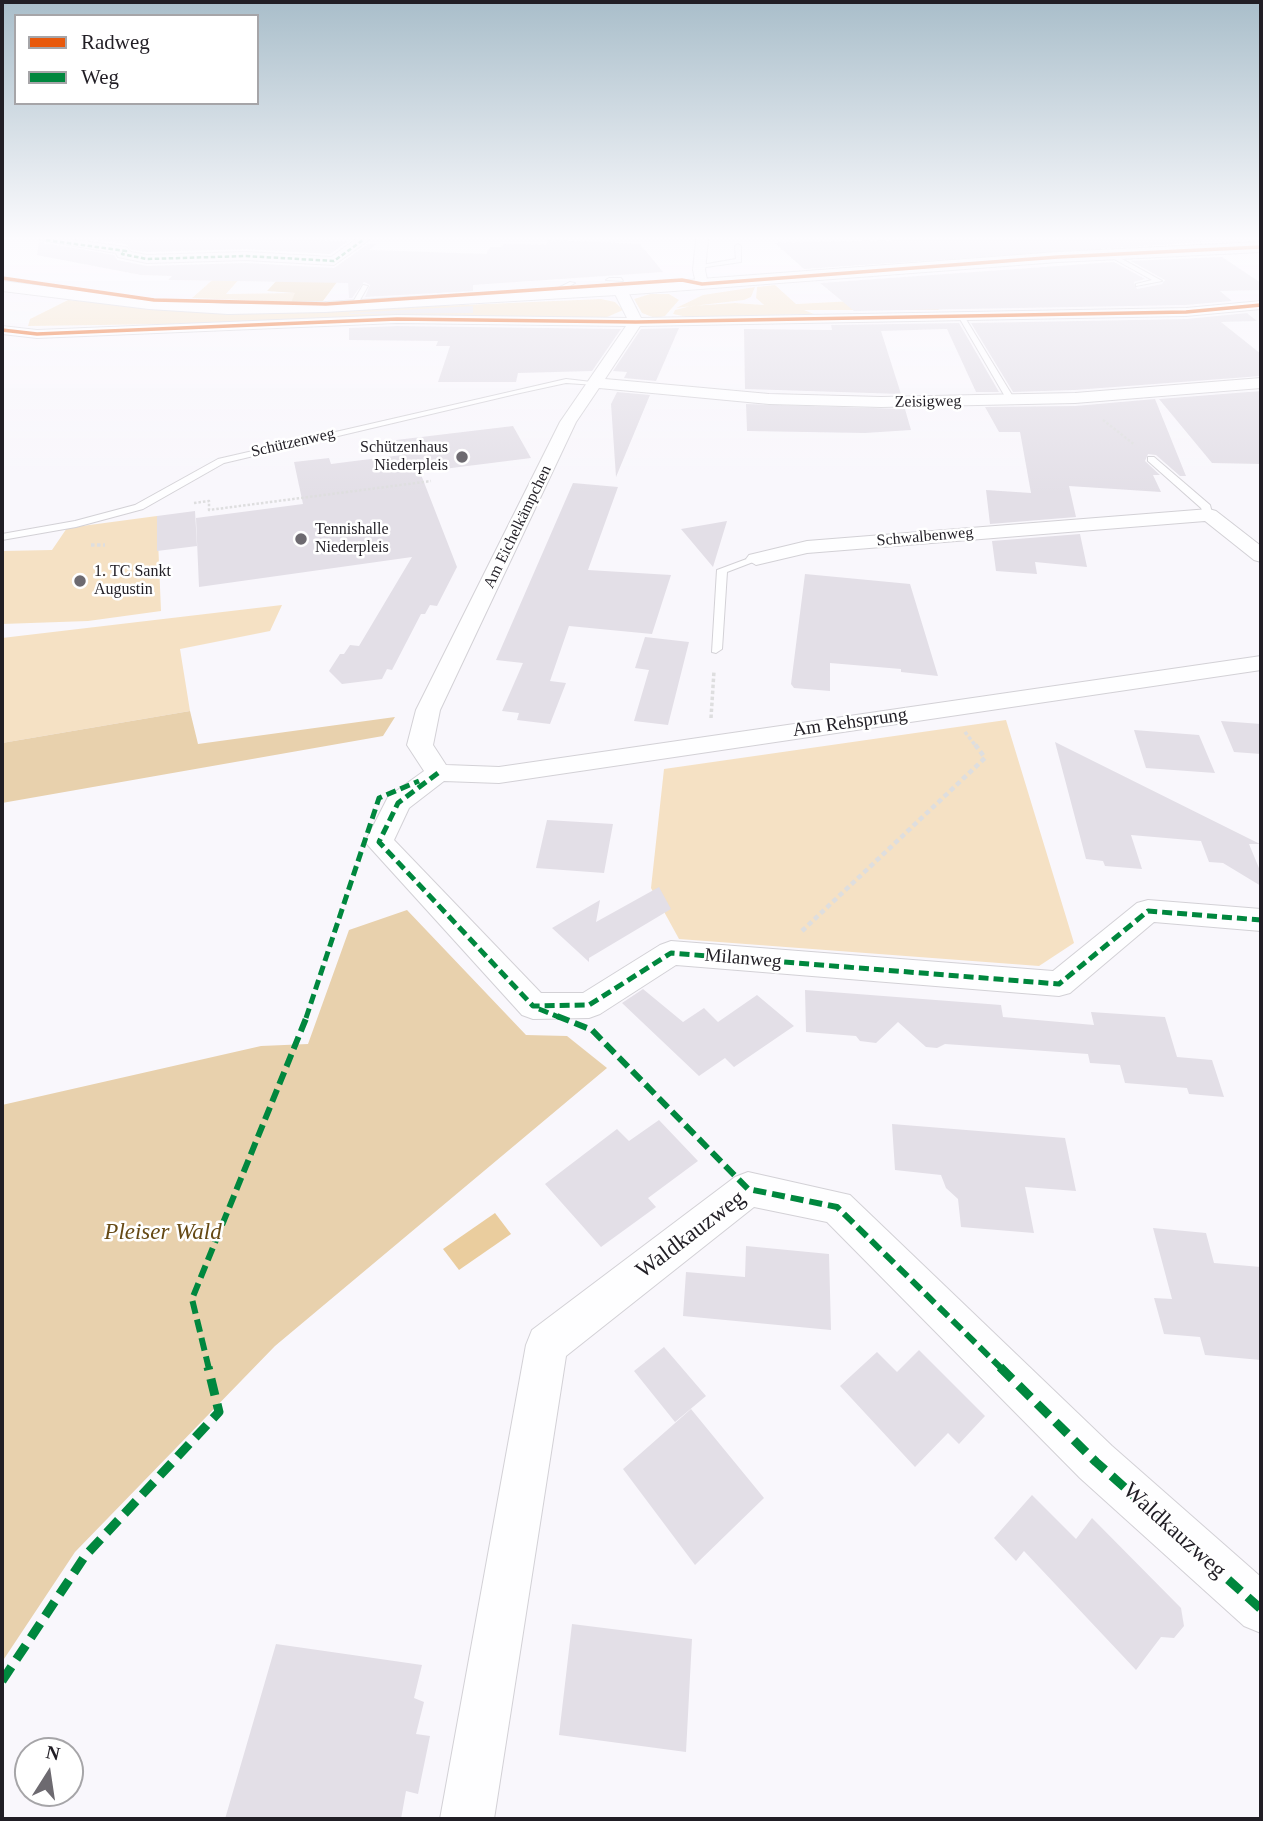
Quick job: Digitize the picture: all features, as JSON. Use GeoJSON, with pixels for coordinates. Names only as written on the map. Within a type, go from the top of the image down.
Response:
{"type":"FeatureCollection","features":[{"type":"Feature","properties":{"kind":"street"},"geometry":{"type":"LineString","coordinates":[[2,336],[253,325]]}},
{"type":"Feature","properties":{"kind":"street","name":"Am Eichelkämpchen"},"geometry":{"type":"LineString","coordinates":[[438,773],[420,745],[428,710],[568,422],[634,325]]}},
{"type":"Feature","properties":{"kind":"street"},"geometry":{"type":"LineString","coordinates":[[2,330],[37,334]]}},
{"type":"Feature","properties":{"kind":"street","name":"Zeisigweg"},"geometry":{"type":"LineString","coordinates":[[596,383],[796,400],[1012,401],[1261,383]]}},
{"type":"Feature","properties":{"kind":"street"},"geometry":{"type":"LineString","coordinates":[[1209,515],[1261,556]]}},
{"type":"Feature","properties":{"kind":"street","name":"Schwalbenweg"},"geometry":{"type":"LineString","coordinates":[[756,559],[807,547],[1209,515]]}},
{"type":"Feature","properties":{"kind":"street","name":"Am Rehsprung"},"geometry":{"type":"LineString","coordinates":[[438,773],[499,775],[1261,663]]}},
{"type":"Feature","properties":{"kind":"street","name":"Milanweg"},"geometry":{"type":"LineString","coordinates":[[438,773],[398,803],[379,842],[533,1006],[589,1005],[671,953],[1059,984],[1148,911],[1261,920]]}},
{"type":"Feature","properties":{"kind":"street","name":"Waldkauzweg"},"geometry":{"type":"LineString","coordinates":[[467,1819],[547,1345],[748,1189],[836,1207],[1096,1462],[1261,1609]]}},
{"type":"Feature","properties":{"kind":"lane"},"geometry":{"type":"LineString","coordinates":[[965,325],[1012,401]]}},
{"type":"Feature","properties":{"kind":"lane","name":"Schützenweg"},"geometry":{"type":"LineString","coordinates":[[2,537],[76,524],[139,507],[221,461],[520,390],[566,382],[596,383]]}},
{"type":"Feature","properties":{"kind":"lane"},"geometry":{"type":"LineString","coordinates":[[1152,459],[1206,507],[1209,515]]}},
{"type":"Feature","properties":{"kind":"lane","name":"Schwalbenweg"},"geometry":{"type":"LineString","coordinates":[[716,649],[722,570],[756,559]]}},
{"type":"Feature","properties":{"kind":"path"},"geometry":{"type":"LineString","coordinates":[[1074,398],[1152,459]]}},
{"type":"Feature","properties":{"kind":"path"},"geometry":{"type":"LineString","coordinates":[[139,507],[209,501],[209,510],[431,481]]}},
{"type":"Feature","properties":{"kind":"path"},"geometry":{"type":"LineString","coordinates":[[708,744],[716,649]]}},
{"type":"Feature","properties":{"kind":"path"},"geometry":{"type":"LineString","coordinates":[[770,961],[985,758],[948,709]]}},
{"type":"Feature","properties":{"kind":"shaded area"},"geometry":{"type":"Polygon","coordinates":[[[28,325],[102,325],[28,326],[28,325]]]}},
{"type":"Feature","properties":{"kind":"shaded area","name":"1. TC Sankt Augustin"},"geometry":{"type":"Polygon","coordinates":[[[157,516],[161,611],[88,621],[2,624],[2,551],[52,550],[67,528],[157,516]]]}},
{"type":"Feature","properties":{"kind":"shaded area"},"geometry":{"type":"Polygon","coordinates":[[[282,605],[270,631],[180,649],[190,711],[2,743],[2,638],[282,605]]]}},
{"type":"Feature","properties":{"kind":"shaded area"},"geometry":{"type":"Polygon","coordinates":[[[1006,720],[1074,943],[1039,966],[679,939],[651,888],[664,769],[1006,720]]]}},
{"type":"Feature","properties":{"kind":"shaded area"},"geometry":{"type":"Polygon","coordinates":[[[495,1213],[511,1234],[459,1270],[443,1249],[495,1213]]]}},
{"type":"Feature","properties":{"kind":"green space"},"geometry":{"type":"Polygon","coordinates":[[[190,711],[198,744],[395,717],[383,736],[2,803],[2,743],[190,711]]]}},
{"type":"Feature","properties":{"kind":"green space","name":"Pleiser Wald"},"geometry":{"type":"Polygon","coordinates":[[[407,910],[526,1035],[567,1036],[607,1068],[275,1346],[75,1552],[2,1662],[2,1105],[261,1046],[308,1044],[349,930],[407,910]]]}},
{"type":"Feature","properties":{"kind":"building"},"geometry":{"type":"Polygon","coordinates":[[[831,325],[960,325],[999,392],[976,392],[947,329],[881,331],[901,394],[745,389],[744,329],[832,330],[831,325]]]}},
{"type":"Feature","properties":{"kind":"building"},"geometry":{"type":"Polygon","coordinates":[[[972,325],[1225,325],[1261,354],[1261,376],[1013,392],[972,325]]]}},
{"type":"Feature","properties":{"kind":"building"},"geometry":{"type":"Polygon","coordinates":[[[397,326],[621,329],[592,371],[518,373],[516,382],[438,382],[450,346],[436,346],[438,341],[349,340],[349,328],[397,326]]]}},
{"type":"Feature","properties":{"kind":"building"},"geometry":{"type":"Polygon","coordinates":[[[679,328],[656,381],[624,378],[627,372],[613,371],[641,329],[679,328]]]}},
{"type":"Feature","properties":{"kind":"building"},"geometry":{"type":"Polygon","coordinates":[[[1261,391],[1261,464],[1212,463],[1159,399],[1261,391]]]}},
{"type":"Feature","properties":{"kind":"building"},"geometry":{"type":"Polygon","coordinates":[[[617,392],[650,395],[616,477],[611,404],[617,392]]]}},
{"type":"Feature","properties":{"kind":"building"},"geometry":{"type":"Polygon","coordinates":[[[1155,399],[1186,476],[1180,476],[1156,455],[1148,454],[1145,461],[1160,475],[1153,475],[1161,492],[1069,486],[1076,517],[990,524],[986,490],[1031,493],[1020,432],[999,432],[985,407],[1075,406],[1155,399]]]}},
{"type":"Feature","properties":{"kind":"building"},"geometry":{"type":"Polygon","coordinates":[[[746,404],[905,409],[911,430],[865,433],[747,431],[746,404]]]}},
{"type":"Feature","properties":{"kind":"building"},"geometry":{"type":"Polygon","coordinates":[[[513,426],[531,458],[420,472],[457,567],[437,606],[430,605],[425,614],[421,614],[392,670],[387,669],[382,679],[342,684],[329,671],[340,654],[344,654],[350,645],[359,646],[412,557],[199,587],[196,518],[303,504],[294,462],[329,458],[331,464],[402,455],[396,440],[513,426]]]}},
{"type":"Feature","properties":{"kind":"building"},"geometry":{"type":"Polygon","coordinates":[[[573,483],[618,487],[588,570],[671,575],[652,634],[569,626],[550,681],[566,683],[550,724],[517,720],[519,713],[502,711],[523,663],[496,660],[573,483]]]}},
{"type":"Feature","properties":{"kind":"building"},"geometry":{"type":"Polygon","coordinates":[[[195,511],[197,546],[157,551],[157,516],[195,511]]]}},
{"type":"Feature","properties":{"kind":"building"},"geometry":{"type":"Polygon","coordinates":[[[727,521],[713,567],[681,529],[727,521]]]}},
{"type":"Feature","properties":{"kind":"building"},"geometry":{"type":"Polygon","coordinates":[[[1080,534],[1087,567],[1035,562],[1037,574],[996,571],[992,541],[1080,534]]]}},
{"type":"Feature","properties":{"kind":"building"},"geometry":{"type":"Polygon","coordinates":[[[805,574],[910,584],[938,676],[901,672],[901,669],[830,663],[830,691],[794,688],[791,684],[805,574]]]}},
{"type":"Feature","properties":{"kind":"building"},"geometry":{"type":"Polygon","coordinates":[[[645,637],[689,642],[668,725],[634,721],[649,670],[635,668],[645,637]]]}},
{"type":"Feature","properties":{"kind":"building"},"geometry":{"type":"Polygon","coordinates":[[[1221,721],[1261,724],[1261,754],[1234,752],[1221,721]]]}},
{"type":"Feature","properties":{"kind":"building"},"geometry":{"type":"Polygon","coordinates":[[[1134,730],[1199,735],[1215,773],[1146,768],[1134,730]]]}},
{"type":"Feature","properties":{"kind":"building"},"geometry":{"type":"Polygon","coordinates":[[[1055,742],[1260,844],[1249,844],[1261,873],[1261,886],[1223,863],[1209,862],[1201,841],[1131,835],[1142,869],[1105,866],[1103,861],[1086,859],[1055,742]]]}},
{"type":"Feature","properties":{"kind":"building"},"geometry":{"type":"Polygon","coordinates":[[[547,820],[613,824],[604,873],[536,868],[547,820]]]}},
{"type":"Feature","properties":{"kind":"building"},"geometry":{"type":"Polygon","coordinates":[[[659,887],[671,909],[589,958],[589,962],[552,928],[600,900],[596,922],[659,887]]]}},
{"type":"Feature","properties":{"kind":"building"},"geometry":{"type":"Polygon","coordinates":[[[643,989],[683,1022],[704,1008],[718,1022],[757,995],[794,1026],[734,1067],[725,1058],[699,1076],[622,1003],[643,989]]]}},
{"type":"Feature","properties":{"kind":"building"},"geometry":{"type":"Polygon","coordinates":[[[805,990],[1001,1005],[1003,1017],[1094,1025],[1091,1012],[1165,1017],[1177,1057],[1212,1060],[1224,1097],[1189,1094],[1187,1088],[1125,1083],[1120,1065],[1090,1063],[1088,1054],[945,1044],[937,1048],[926,1047],[898,1022],[876,1043],[860,1041],[856,1036],[806,1032],[805,990]]]}},
{"type":"Feature","properties":{"kind":"building"},"geometry":{"type":"Polygon","coordinates":[[[659,1120],[698,1161],[648,1198],[656,1207],[601,1247],[545,1184],[617,1129],[629,1141],[659,1120]]]}},
{"type":"Feature","properties":{"kind":"building"},"geometry":{"type":"Polygon","coordinates":[[[892,1124],[1065,1138],[1076,1191],[1025,1187],[1034,1233],[961,1227],[958,1199],[946,1188],[941,1175],[895,1170],[892,1124]]]}},
{"type":"Feature","properties":{"kind":"building"},"geometry":{"type":"Polygon","coordinates":[[[1153,1228],[1206,1233],[1214,1263],[1261,1267],[1261,1360],[1205,1355],[1200,1337],[1164,1334],[1154,1298],[1172,1299],[1153,1228]]]}},
{"type":"Feature","properties":{"kind":"building"},"geometry":{"type":"Polygon","coordinates":[[[746,1246],[829,1254],[831,1330],[683,1316],[686,1272],[745,1277],[746,1246]]]}},
{"type":"Feature","properties":{"kind":"building"},"geometry":{"type":"Polygon","coordinates":[[[664,1347],[706,1396],[675,1422],[634,1371],[664,1347]]]}},
{"type":"Feature","properties":{"kind":"building"},"geometry":{"type":"Polygon","coordinates":[[[919,1350],[985,1416],[959,1444],[948,1433],[915,1467],[840,1386],[877,1352],[897,1372],[919,1350]]]}},
{"type":"Feature","properties":{"kind":"building"},"geometry":{"type":"Polygon","coordinates":[[[691,1409],[764,1498],[695,1565],[623,1469],[691,1409]]]}},
{"type":"Feature","properties":{"kind":"building"},"geometry":{"type":"Polygon","coordinates":[[[1032,1495],[1076,1539],[1092,1518],[1181,1608],[1184,1626],[1174,1638],[1161,1637],[1136,1670],[1024,1551],[1016,1561],[994,1538],[1032,1495]]]}},
{"type":"Feature","properties":{"kind":"building"},"geometry":{"type":"Polygon","coordinates":[[[572,1624],[692,1639],[686,1752],[559,1735],[572,1624]]]}},
{"type":"Feature","properties":{"kind":"building"},"geometry":{"type":"Polygon","coordinates":[[[276,1644],[422,1665],[414,1698],[424,1702],[416,1734],[430,1736],[418,1794],[406,1791],[401,1819],[225,1819],[276,1644]]]}},
{"type":"Feature","properties":{"kind":"marked path"},"geometry":{"type":"LineString","coordinates":[[438,773],[398,803],[379,842],[533,1006],[589,1005],[671,953],[1059,984],[1148,911],[1261,920]]}},
{"type":"Feature","properties":{"kind":"marked path"},"geometry":{"type":"LineString","coordinates":[[2,1681],[85,1556],[219,1412],[192,1299],[301,1033],[379,798],[419,781]]}},
{"type":"Feature","properties":{"kind":"marked path"},"geometry":{"type":"LineString","coordinates":[[539,1009],[592,1030],[748,1189],[837,1207],[1096,1462],[1261,1609]]}},
{"type":"Feature","properties":{"kind":"cycle path"},"geometry":{"type":"LineString","coordinates":[[2,330],[37,334],[253,325]]}},
{"type":"Feature","properties":{"kind":"place","name":"Schützenhaus Niederpleis"},"geometry":{"type":"Point","coordinates":[462,457]}},
{"type":"Feature","properties":{"kind":"place","name":"Tennishalle Niederpleis"},"geometry":{"type":"Point","coordinates":[301,539]}},
{"type":"Feature","properties":{"kind":"place","name":"1. TC Sankt Augustin"},"geometry":{"type":"Point","coordinates":[80,581]}}]}
